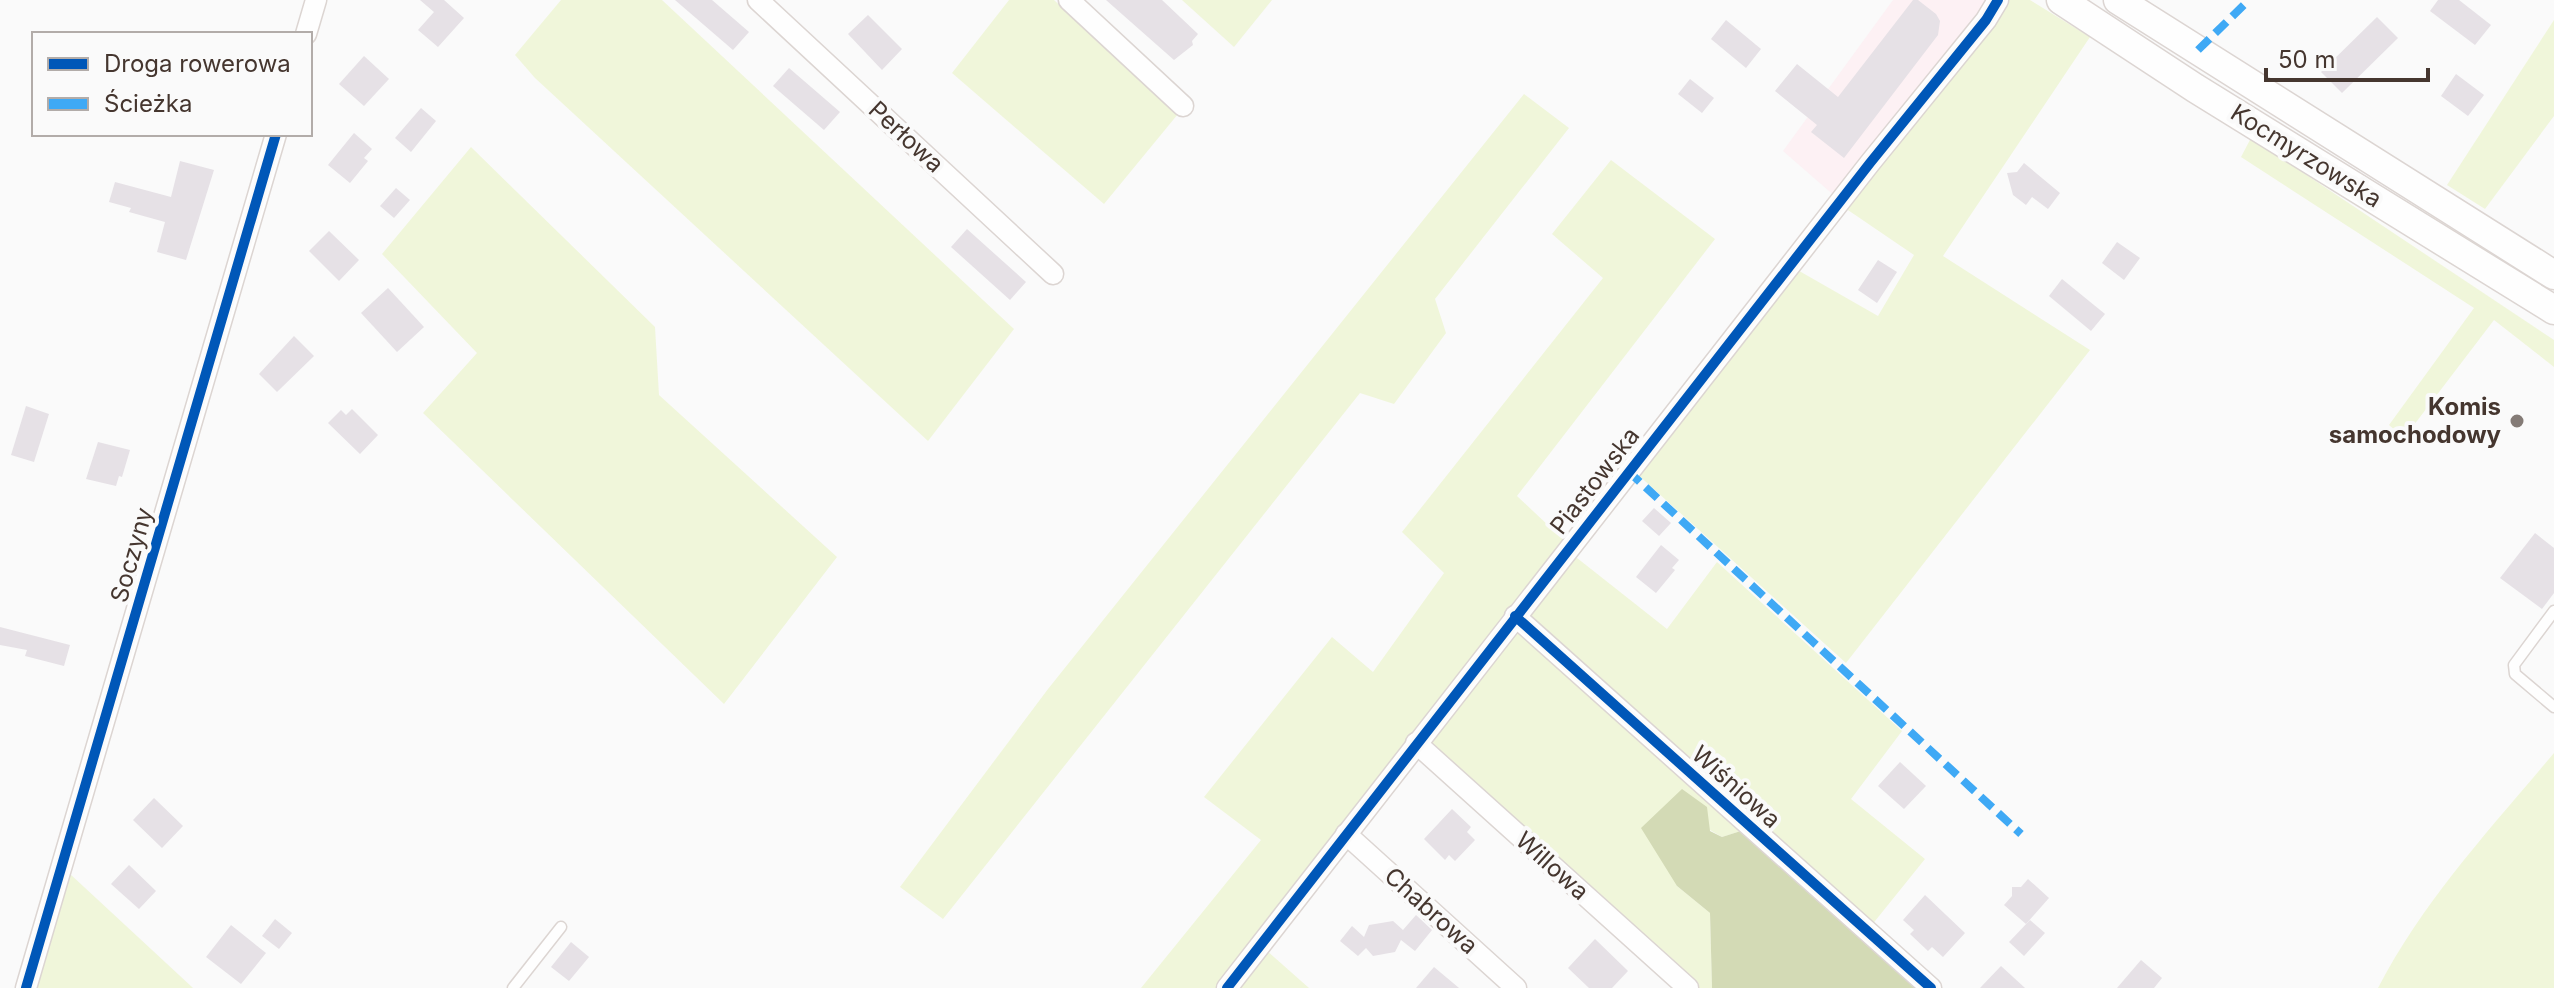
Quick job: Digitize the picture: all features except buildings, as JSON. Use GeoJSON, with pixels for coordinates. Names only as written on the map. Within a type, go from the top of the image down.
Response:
{"type":"FeatureCollection","features":[{"type":"Feature","properties":{"kind":"main road","name":"Kocmyrzowska"},"geometry":{"type":"LineString","coordinates":[[2061,0],[2195,88],[2554,310]]}},
{"type":"Feature","properties":{"kind":"main road","name":"Kocmyrzowska"},"geometry":{"type":"LineString","coordinates":[[2118,0],[2554,275]]}},
{"type":"Feature","properties":{"kind":"street"},"geometry":{"type":"LineString","coordinates":[[307,32],[316,0]]}},
{"type":"Feature","properties":{"kind":"street","name":"Perłowa"},"geometry":{"type":"LineString","coordinates":[[758,0],[1053,274]]}},
{"type":"Feature","properties":{"kind":"street"},"geometry":{"type":"LineString","coordinates":[[1069,0],[1183,106]]}},
{"type":"Feature","properties":{"kind":"street","name":"Piastowska"},"geometry":{"type":"LineString","coordinates":[[1227,988],[1870,163],[1986,20],[1998,0]]}},
{"type":"Feature","properties":{"kind":"street","name":"Soczyny"},"geometry":{"type":"LineString","coordinates":[[26,988],[275,136]]}},
{"type":"Feature","properties":{"kind":"street","name":"Wiśniowa"},"geometry":{"type":"LineString","coordinates":[[1515,616],[1931,988]]}},
{"type":"Feature","properties":{"kind":"street","name":"Willowa"},"geometry":{"type":"LineString","coordinates":[[1416,743],[1688,988]]}},
{"type":"Feature","properties":{"kind":"street","name":"Chabrowa"},"geometry":{"type":"LineString","coordinates":[[1346,834],[1516,988]]}},
{"type":"Feature","properties":{"kind":"lane"},"geometry":{"type":"LineString","coordinates":[[2554,611],[2514,665],[2515,674],[2554,707]]}},
{"type":"Feature","properties":{"kind":"lane"},"geometry":{"type":"LineString","coordinates":[[513,988],[561,927]]}},
{"type":"Feature","properties":{"kind":"shaded area"},"geometry":{"type":"Polygon","coordinates":[[[1893,0],[1986,0],[1968,33],[1837,198],[1783,151],[1893,0]]]}},
{"type":"Feature","properties":{"kind":"green space"},"geometry":{"type":"Polygon","coordinates":[[[561,0],[662,0],[1014,329],[928,441],[535,78],[515,55],[561,0]]]}},
{"type":"Feature","properties":{"kind":"green space"},"geometry":{"type":"Polygon","coordinates":[[[1009,0],[1054,0],[1178,114],[1104,204],[952,73],[1009,0]]]}},
{"type":"Feature","properties":{"kind":"green space"},"geometry":{"type":"Polygon","coordinates":[[[1182,0],[1272,0],[1234,47],[1182,0]]]}},
{"type":"Feature","properties":{"kind":"green space"},"geometry":{"type":"Polygon","coordinates":[[[2006,0],[2030,0],[2090,37],[1943,256],[2090,350],[1846,663],[1635,472],[1794,268],[1878,316],[1914,255],[1842,206],[2006,0]]]}},
{"type":"Feature","properties":{"kind":"green space"},"geometry":{"type":"Polygon","coordinates":[[[2554,20],[2554,116],[2485,209],[2447,185],[2554,20]]]}},
{"type":"Feature","properties":{"kind":"green space"},"geometry":{"type":"Polygon","coordinates":[[[1524,94],[1569,128],[1435,299],[1446,333],[1394,404],[1360,393],[943,919],[900,887],[1048,689],[1524,94]]]}},
{"type":"Feature","properties":{"kind":"green space"},"geometry":{"type":"Polygon","coordinates":[[[2251,138],[2554,340],[2554,367],[2494,320],[2404,438],[2389,425],[2474,308],[2241,157],[2251,138]]]}},
{"type":"Feature","properties":{"kind":"green space"},"geometry":{"type":"Polygon","coordinates":[[[471,147],[655,327],[659,395],[837,557],[724,704],[423,413],[477,353],[382,254],[471,147]]]}},
{"type":"Feature","properties":{"kind":"green space"},"geometry":{"type":"Polygon","coordinates":[[[1611,160],[1715,239],[1517,496],[1567,543],[1220,988],[1141,988],[1261,840],[1204,797],[1332,637],[1373,672],[1444,573],[1402,532],[1603,278],[1552,234],[1611,160]]]}},
{"type":"Feature","properties":{"kind":"green space"},"geometry":{"type":"Polygon","coordinates":[[[1572,554],[1667,629],[1717,562],[1902,731],[1851,799],[1925,859],[1871,926],[1523,614],[1572,554]]]}},
{"type":"Feature","properties":{"kind":"green space"},"geometry":{"type":"Polygon","coordinates":[[[1515,622],[1747,829],[1722,837],[1710,830],[1677,886],[1710,913],[1712,988],[1699,988],[1422,743],[1515,622]]]}},
{"type":"Feature","properties":{"kind":"green space"},"geometry":{"type":"Polygon","coordinates":[[[2554,753],[2554,988],[2378,988],[2437,895],[2554,753]]]}},
{"type":"Feature","properties":{"kind":"green space"},"geometry":{"type":"Polygon","coordinates":[[[1682,789],[1707,807],[1710,831],[1722,837],[1747,829],[1923,988],[1712,988],[1710,913],[1677,886],[1641,828],[1682,789]]]}},
{"type":"Feature","properties":{"kind":"green space"},"geometry":{"type":"Polygon","coordinates":[[[70,874],[193,988],[36,988],[70,874]]]}},
{"type":"Feature","properties":{"kind":"green space"},"geometry":{"type":"Polygon","coordinates":[[[1266,950],[1309,988],[1236,988],[1266,950]]]}},
{"type":"Feature","properties":{"kind":"marked path"},"geometry":{"type":"LineString","coordinates":[[2198,50],[2249,0]]}},
{"type":"Feature","properties":{"kind":"marked path"},"geometry":{"type":"LineString","coordinates":[[1628,471],[2021,834]]}},
{"type":"Feature","properties":{"kind":"cycle path"},"geometry":{"type":"LineString","coordinates":[[1227,988],[1870,163],[1986,20],[1998,0]]}},
{"type":"Feature","properties":{"kind":"cycle path"},"geometry":{"type":"LineString","coordinates":[[26,988],[275,136]]}},
{"type":"Feature","properties":{"kind":"cycle path"},"geometry":{"type":"LineString","coordinates":[[1515,616],[1931,988]]}},
{"type":"Feature","properties":{"kind":"place","name":"Komis samochodowy"},"geometry":{"type":"Point","coordinates":[2517,421]}}]}
